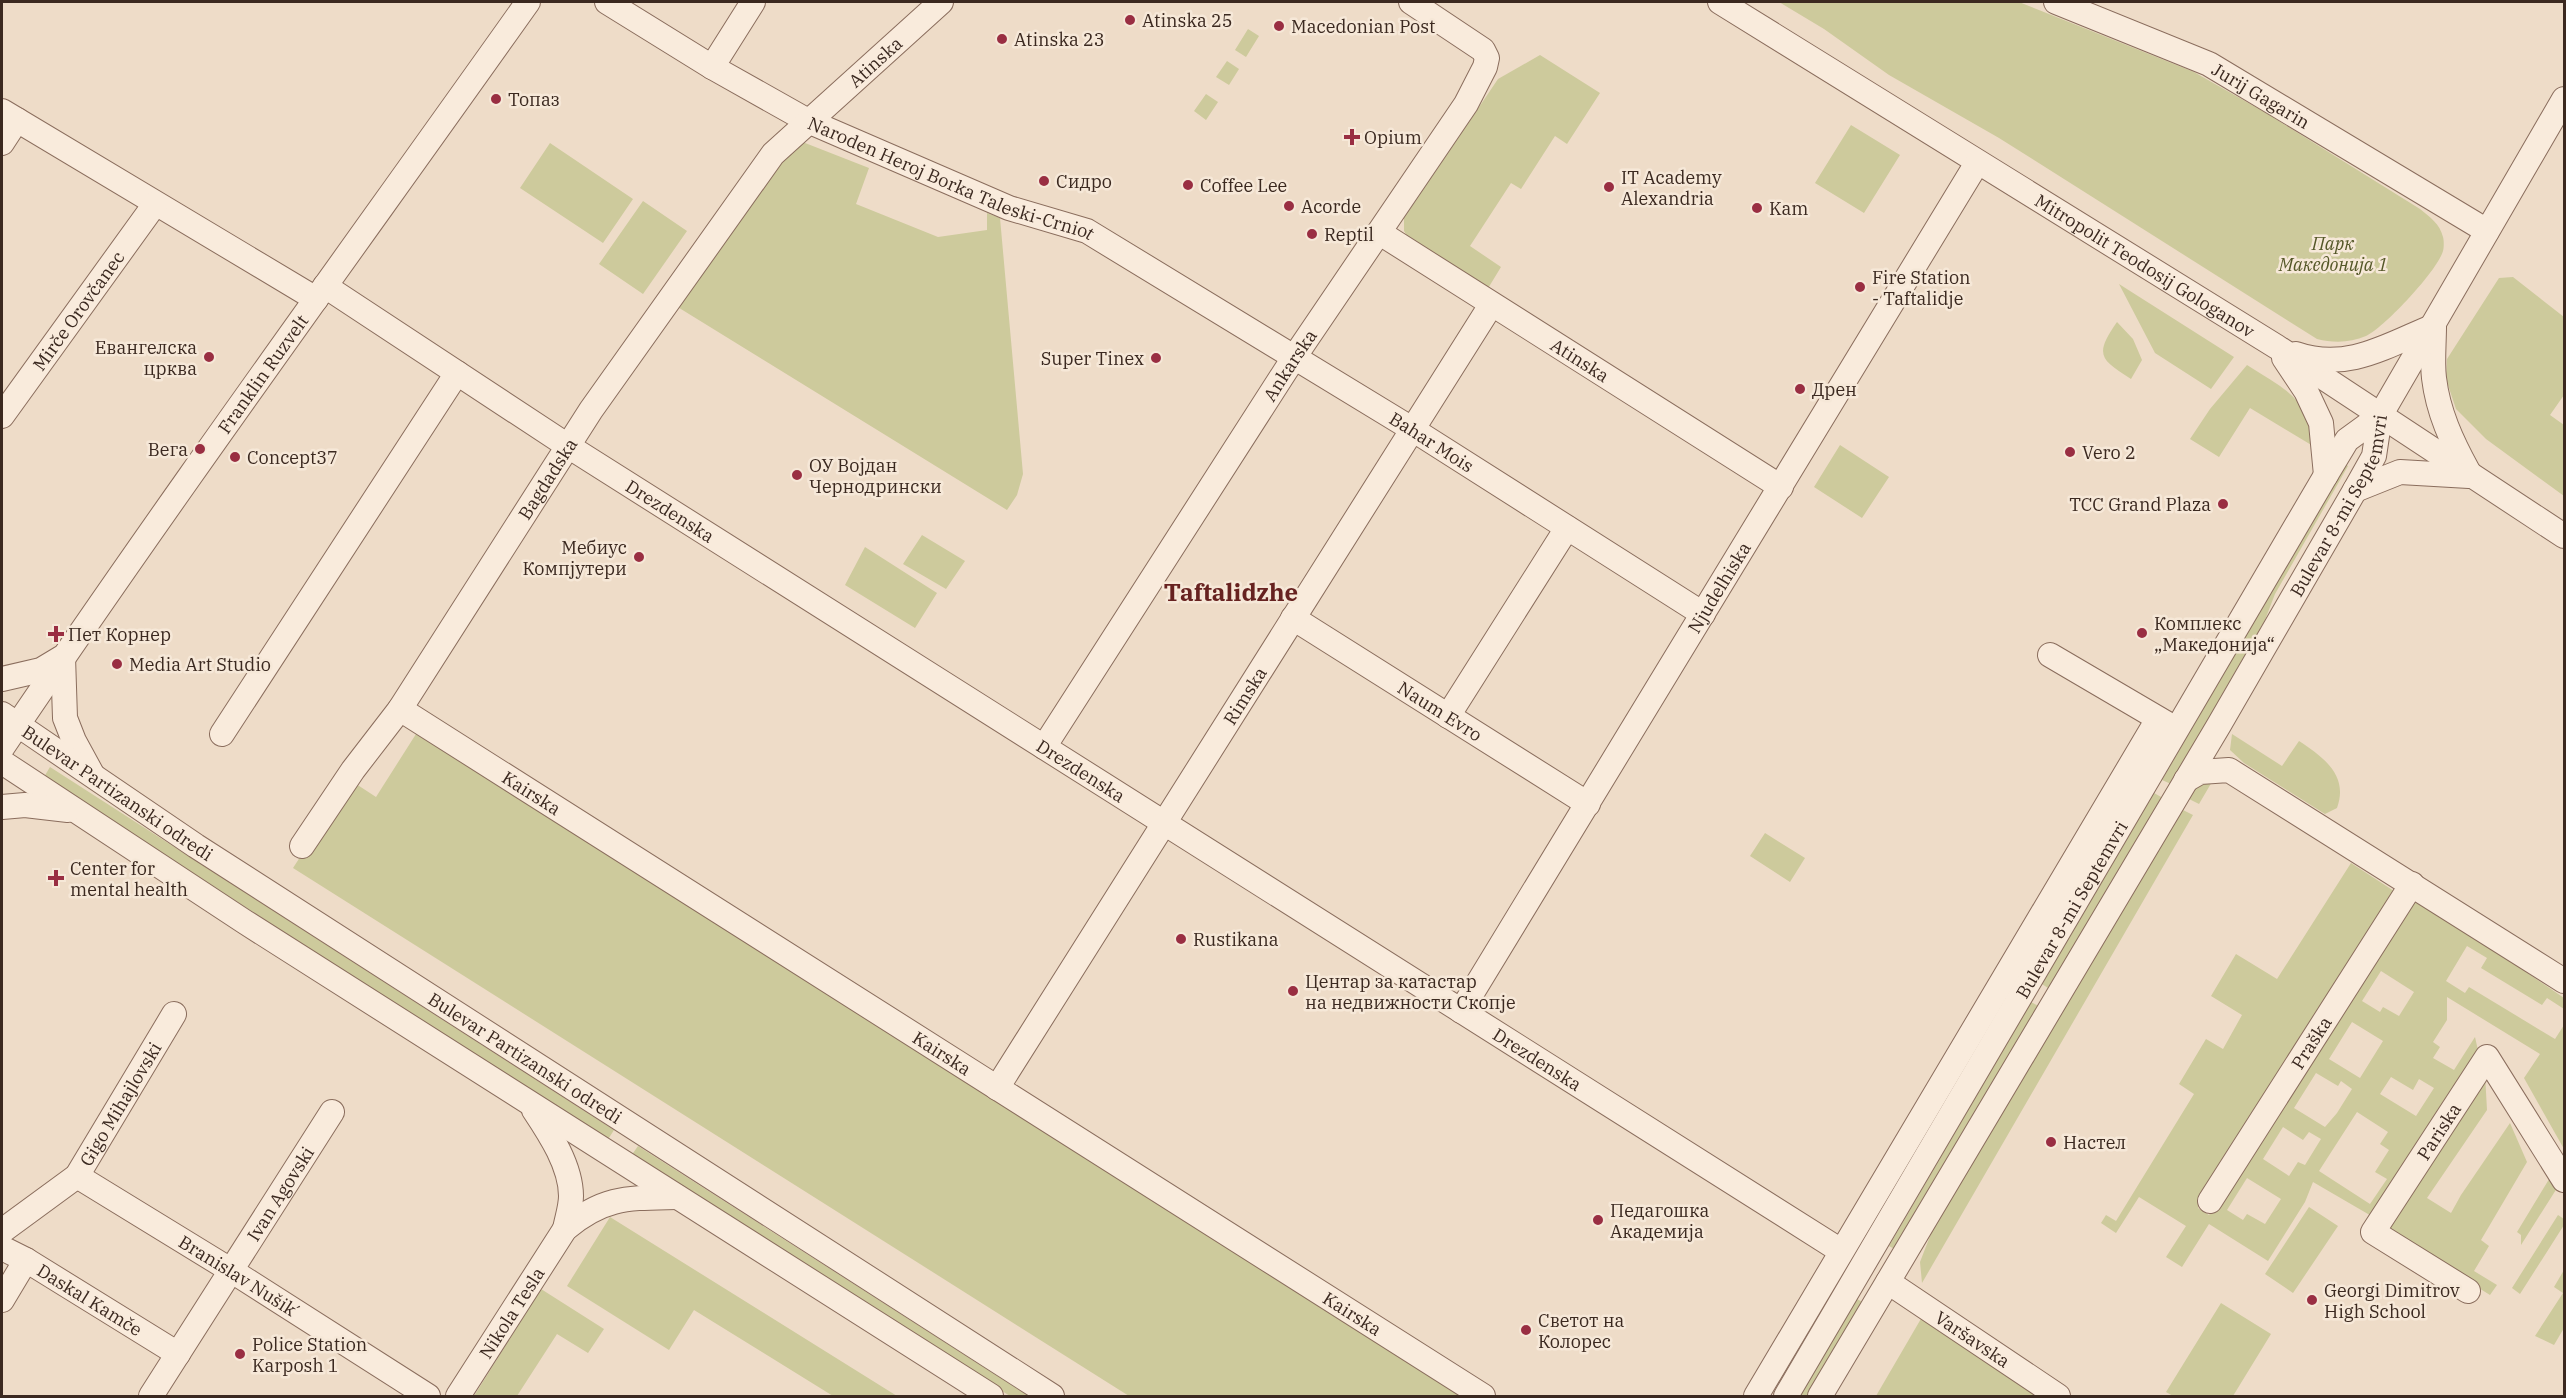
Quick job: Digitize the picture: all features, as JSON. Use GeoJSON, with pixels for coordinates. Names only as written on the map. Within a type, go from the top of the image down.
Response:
{"type":"FeatureCollection","features":[{"type":"Feature","properties":{"kind":"street","name":"Franklin Ruzvelt"},"geometry":{"type":"LineString","coordinates":[[2,748],[9,719],[63,657],[528,2]]}},
{"type":"Feature","properties":{"kind":"street","name":"Naroden Heroj Borka Taleski-Crniot"},"geometry":{"type":"LineString","coordinates":[[607,2],[712,67],[808,121],[1009,208],[1087,231],[1295,356]]}},
{"type":"Feature","properties":{"kind":"street"},"geometry":{"type":"LineString","coordinates":[[712,67],[753,2]]}},
{"type":"Feature","properties":{"kind":"street","name":"Atinska"},"geometry":{"type":"LineString","coordinates":[[808,121],[941,2]]}},
{"type":"Feature","properties":{"kind":"street","name":"Mitropolit Teodosij Gologanov"},"geometry":{"type":"LineString","coordinates":[[1720,2],[2277,347],[2470,476],[2565,536]]}},
{"type":"Feature","properties":{"kind":"street"},"geometry":{"type":"LineString","coordinates":[[2056,2],[2208,64],[2487,231]]}},
{"type":"Feature","properties":{"kind":"street","name":"Ankarska"},"geometry":{"type":"LineString","coordinates":[[1044,747],[1295,356],[1466,104],[1487,62],[1483,50],[1417,3]]}},
{"type":"Feature","properties":{"kind":"street"},"geometry":{"type":"LineString","coordinates":[[2380,416],[2565,99]]}},
{"type":"Feature","properties":{"kind":"street","name":"Drezdenska"},"geometry":{"type":"LineString","coordinates":[[9,115],[155,204],[320,292],[457,373],[568,446],[1841,1251]]}},
{"type":"Feature","properties":{"kind":"street"},"geometry":{"type":"LineString","coordinates":[[2,143],[9,115]]}},
{"type":"Feature","properties":{"kind":"street","name":"Bagdadska"},"geometry":{"type":"LineString","coordinates":[[302,846],[353,770],[400,709],[568,446],[773,154],[808,121]]}},
{"type":"Feature","properties":{"kind":"street","name":"Njudelhiska"},"geometry":{"type":"LineString","coordinates":[[1461,1011],[1977,163]]}},
{"type":"Feature","properties":{"kind":"street","name":"Mirče Orovčanec"},"geometry":{"type":"LineString","coordinates":[[2,416],[155,204]]}},
{"type":"Feature","properties":{"kind":"street","name":"Atinska"},"geometry":{"type":"LineString","coordinates":[[1380,233],[1780,488]]}},
{"type":"Feature","properties":{"kind":"street","name":"Rimska"},"geometry":{"type":"LineString","coordinates":[[997,1088],[1491,305]]}},
{"type":"Feature","properties":{"kind":"street"},"geometry":{"type":"LineString","coordinates":[[2277,347],[2314,360],[2344,361],[2434,326]]}},
{"type":"Feature","properties":{"kind":"street"},"geometry":{"type":"LineString","coordinates":[[2434,326],[2434,378],[2440,407],[2450,439],[2470,476]]}},
{"type":"Feature","properties":{"kind":"street"},"geometry":{"type":"LineString","coordinates":[[2277,347],[2306,391],[2321,423],[2326,475]]}},
{"type":"Feature","properties":{"kind":"street","name":"Bahar Mois"},"geometry":{"type":"LineString","coordinates":[[1295,356],[1703,614]]}},
{"type":"Feature","properties":{"kind":"street"},"geometry":{"type":"LineString","coordinates":[[222,734],[457,373]]}},
{"type":"Feature","properties":{"kind":"street","name":"Bulevar 8-mi Septemvri"},"geometry":{"type":"LineString","coordinates":[[1787,1396],[1886,1227],[2168,725],[2347,440],[2380,416]]}},
{"type":"Feature","properties":{"kind":"street","name":"Bulevar 8-mi Septemvri"},"geometry":{"type":"LineString","coordinates":[[1820,1396],[2219,725],[2355,490],[2374,456],[2380,416]]}},
{"type":"Feature","properties":{"kind":"street"},"geometry":{"type":"LineString","coordinates":[[2355,490],[2400,472],[2470,476]]}},
{"type":"Feature","properties":{"kind":"street"},"geometry":{"type":"LineString","coordinates":[[1448,716],[1567,528]]}},
{"type":"Feature","properties":{"kind":"street","name":"Naum Evro"},"geometry":{"type":"LineString","coordinates":[[1293,618],[1588,804]]}},
{"type":"Feature","properties":{"kind":"street"},"geometry":{"type":"LineString","coordinates":[[1787,1396],[1760,1390],[1855,1228],[2168,725],[2050,655]]}},
{"type":"Feature","properties":{"kind":"street"},"geometry":{"type":"LineString","coordinates":[[2,679],[42,670],[63,657],[65,718],[74,741],[94,778]]}},
{"type":"Feature","properties":{"kind":"street","name":"Kairska"},"geometry":{"type":"LineString","coordinates":[[400,709],[1484,1396]]}},
{"type":"Feature","properties":{"kind":"street","name":"Bulevar Partizanski odredi"},"geometry":{"type":"LineString","coordinates":[[9,719],[94,778],[297,911],[1052,1396]]}},
{"type":"Feature","properties":{"kind":"street"},"geometry":{"type":"LineString","coordinates":[[2219,725],[2218,742],[2229,770]]}},
{"type":"Feature","properties":{"kind":"street","name":"Bulevar Partizanski odredi"},"geometry":{"type":"LineString","coordinates":[[2,762],[74,811],[529,1103],[992,1396]]}},
{"type":"Feature","properties":{"kind":"street"},"geometry":{"type":"LineString","coordinates":[[2186,780],[2200,771],[2229,770],[2565,981]]}},
{"type":"Feature","properties":{"kind":"street"},"geometry":{"type":"LineString","coordinates":[[2,807],[25,805],[74,811]]}},
{"type":"Feature","properties":{"kind":"street","name":"Praška"},"geometry":{"type":"LineString","coordinates":[[2210,1201],[2412,884]]}},
{"type":"Feature","properties":{"kind":"street","name":"Gigo Mihajlovski"},"geometry":{"type":"LineString","coordinates":[[2,1231],[77,1176],[174,1014]]}},
{"type":"Feature","properties":{"kind":"street","name":"Pariska"},"geometry":{"type":"LineString","coordinates":[[2468,1291],[2373,1232],[2487,1057],[2565,1180]]}},
{"type":"Feature","properties":{"kind":"street"},"geometry":{"type":"LineString","coordinates":[[529,1103],[551,1135],[567,1175],[571,1196],[565,1229]]}},
{"type":"Feature","properties":{"kind":"street","name":"Ivan Agovski"},"geometry":{"type":"LineString","coordinates":[[151,1396],[332,1112]]}},
{"type":"Feature","properties":{"kind":"street","name":"Branislav Nušiḱ"},"geometry":{"type":"LineString","coordinates":[[77,1176],[232,1271],[428,1396]]}},
{"type":"Feature","properties":{"kind":"street"},"geometry":{"type":"LineString","coordinates":[[565,1229],[584,1213],[608,1202],[637,1198],[677,1197]]}},
{"type":"Feature","properties":{"kind":"street"},"geometry":{"type":"LineString","coordinates":[[1855,1228],[1886,1227]]}},
{"type":"Feature","properties":{"kind":"street","name":"Nikola Tesla"},"geometry":{"type":"LineString","coordinates":[[458,1396],[565,1229]]}},
{"type":"Feature","properties":{"kind":"street","name":"Daskal Kamče"},"geometry":{"type":"LineString","coordinates":[[2,1248],[26,1260],[178,1354]]}},
{"type":"Feature","properties":{"kind":"street"},"geometry":{"type":"LineString","coordinates":[[2,1300],[26,1260]]}},
{"type":"Feature","properties":{"kind":"street","name":"Varšavska"},"geometry":{"type":"LineString","coordinates":[[1888,1282],[2058,1396]]}},
{"type":"Feature","properties":{"kind":"green space","name":"Парк Македонија 1"},"geometry":{"type":"Polygon","coordinates":[[[1779,2],[2019,2],[2194,72],[2266,113],[2420,209],[2440,228],[2443,251],[2421,284],[2397,311],[2374,331],[2348,341],[2335,342],[2317,339],[1999,138],[1889,75],[1824,29],[1779,2]]]}},
{"type":"Feature","properties":{"kind":"green space"},"geometry":{"type":"Polygon","coordinates":[[[1248,29],[1259,36],[1246,57],[1235,50],[1248,29]]]}},
{"type":"Feature","properties":{"kind":"green space"},"geometry":{"type":"Polygon","coordinates":[[[1540,55],[1600,93],[1567,144],[1555,136],[1521,189],[1511,183],[1470,246],[1501,267],[1487,290],[1407,236],[1404,231],[1404,218],[1498,79],[1540,55]]]}},
{"type":"Feature","properties":{"kind":"green space"},"geometry":{"type":"Polygon","coordinates":[[[1227,61],[1239,69],[1229,85],[1216,77],[1227,61]]]}},
{"type":"Feature","properties":{"kind":"green space"},"geometry":{"type":"Polygon","coordinates":[[[1206,94],[1218,102],[1206,120],[1194,111],[1206,94]]]}},
{"type":"Feature","properties":{"kind":"green space"},"geometry":{"type":"Polygon","coordinates":[[[1851,125],[1900,155],[1864,213],[1815,183],[1851,125]]]}},
{"type":"Feature","properties":{"kind":"green space"},"geometry":{"type":"Polygon","coordinates":[[[800,141],[869,168],[856,204],[938,237],[987,230],[987,213],[1000,218],[1023,474],[1017,495],[1007,510],[676,306],[741,211],[800,141]]]}},
{"type":"Feature","properties":{"kind":"green space"},"geometry":{"type":"Polygon","coordinates":[[[550,143],[633,199],[603,243],[520,188],[550,143]]]}},
{"type":"Feature","properties":{"kind":"green space"},"geometry":{"type":"Polygon","coordinates":[[[643,201],[687,231],[643,294],[599,264],[643,201]]]}},
{"type":"Feature","properties":{"kind":"green space"},"geometry":{"type":"Polygon","coordinates":[[[2513,277],[2564,317],[2564,395],[2550,415],[2564,425],[2564,496],[2486,439],[2456,409],[2446,379],[2447,359],[2499,278],[2513,277]]]}},
{"type":"Feature","properties":{"kind":"green space"},"geometry":{"type":"Polygon","coordinates":[[[2119,284],[2234,357],[2211,389],[2155,353],[2119,284]]]}},
{"type":"Feature","properties":{"kind":"green space"},"geometry":{"type":"Polygon","coordinates":[[[2117,322],[2133,339],[2142,360],[2131,379],[2112,366],[2104,355],[2105,342],[2117,322]]]}},
{"type":"Feature","properties":{"kind":"green space"},"geometry":{"type":"Polygon","coordinates":[[[2247,365],[2284,389],[2300,405],[2310,429],[2313,446],[2250,408],[2219,457],[2190,439],[2210,409],[2247,365]]]}},
{"type":"Feature","properties":{"kind":"green space"},"geometry":{"type":"Polygon","coordinates":[[[1840,445],[1889,477],[1862,518],[1814,487],[1840,445]]]}},
{"type":"Feature","properties":{"kind":"green space"},"geometry":{"type":"Polygon","coordinates":[[[2345,464],[2348,466],[2275,594],[2265,620],[2171,784],[2162,780],[2345,464]]]}},
{"type":"Feature","properties":{"kind":"green space"},"geometry":{"type":"Polygon","coordinates":[[[922,535],[965,561],[946,589],[903,564],[922,535]]]}},
{"type":"Feature","properties":{"kind":"green space"},"geometry":{"type":"Polygon","coordinates":[[[865,547],[937,593],[915,628],[845,585],[865,547]]]}},
{"type":"Feature","properties":{"kind":"green space"},"geometry":{"type":"Polygon","coordinates":[[[416,734],[1465,1396],[1129,1396],[293,868],[350,780],[376,797],[416,734]]]}},
{"type":"Feature","properties":{"kind":"green space"},"geometry":{"type":"Polygon","coordinates":[[[2232,734],[2282,766],[2299,741],[2308,747],[2332,768],[2337,777],[2340,796],[2337,808],[2325,814],[2244,763],[2230,750],[2232,734]]]}},
{"type":"Feature","properties":{"kind":"green space"},"geometry":{"type":"Polygon","coordinates":[[[50,767],[614,1130],[607,1141],[44,777],[50,767]]]}},
{"type":"Feature","properties":{"kind":"green space"},"geometry":{"type":"Polygon","coordinates":[[[2216,775],[2199,804],[2185,797],[2194,783],[2216,775]]]}},
{"type":"Feature","properties":{"kind":"green space"},"geometry":{"type":"Polygon","coordinates":[[[2154,793],[2163,798],[2051,990],[2042,984],[2154,793]]]}},
{"type":"Feature","properties":{"kind":"green space"},"geometry":{"type":"Polygon","coordinates":[[[2179,808],[2193,815],[1922,1283],[1920,1262],[1932,1231],[2179,808]]]}},
{"type":"Feature","properties":{"kind":"green space"},"geometry":{"type":"Polygon","coordinates":[[[1765,833],[1805,858],[1790,882],[1750,856],[1765,833]]]}},
{"type":"Feature","properties":{"kind":"green space"},"geometry":{"type":"Polygon","coordinates":[[[2351,863],[2394,891],[2198,1208],[2209,1215],[2377,954],[2414,901],[2475,937],[2564,998],[2564,1009],[2547,998],[2542,1005],[2481,968],[2487,958],[2467,946],[2446,981],[2465,993],[2469,987],[2555,1039],[2564,1025],[2564,1149],[2524,1078],[2540,1054],[2447,997],[2447,1020],[2433,1042],[2440,1047],[2433,1058],[2454,1070],[2475,1037],[2479,1055],[2380,1221],[2313,1182],[2305,1202],[2268,1261],[2209,1224],[2182,1267],[2166,1257],[2186,1226],[2139,1197],[2116,1233],[2101,1223],[2106,1215],[2116,1221],[2194,1094],[2179,1084],[2206,1039],[2223,1049],[2242,1015],[2211,996],[2236,954],[2277,979],[2351,863]],[[2381,971],[2362,1001],[2380,1012],[2383,1007],[2399,1016],[2414,992],[2381,971]],[[2352,1022],[2329,1059],[2360,1078],[2383,1041],[2352,1022]],[[2316,1073],[2294,1108],[2325,1127],[2352,1089],[2341,1081],[2338,1086],[2316,1073]],[[2391,1077],[2380,1094],[2416,1116],[2434,1088],[2419,1079],[2413,1090],[2391,1077]],[[2357,1112],[2319,1171],[2370,1204],[2387,1179],[2375,1172],[2389,1150],[2380,1144],[2388,1132],[2357,1112]],[[2283,1127],[2263,1159],[2289,1176],[2298,1162],[2305,1165],[2321,1139],[2309,1132],[2303,1140],[2283,1127]],[[2247,1178],[2227,1210],[2243,1220],[2247,1214],[2265,1224],[2281,1199],[2247,1178]]]}},
{"type":"Feature","properties":{"kind":"green space"},"geometry":{"type":"Polygon","coordinates":[[[2031,1002],[2040,1007],[1898,1251],[1889,1246],[2031,1002]]]}},
{"type":"Feature","properties":{"kind":"green space"},"geometry":{"type":"Polygon","coordinates":[[[2485,1074],[2487,1110],[2427,1198],[2451,1213],[2510,1123],[2527,1162],[2481,1240],[2489,1246],[2474,1271],[2497,1285],[2490,1295],[2384,1229],[2485,1074]]]}},
{"type":"Feature","properties":{"kind":"green space"},"geometry":{"type":"Polygon","coordinates":[[[638,1146],[1029,1396],[1010,1396],[631,1156],[638,1146]]]}},
{"type":"Feature","properties":{"kind":"green space"},"geometry":{"type":"Polygon","coordinates":[[[2551,1176],[2559,1185],[2521,1245],[2521,1235],[2517,1232],[2551,1176]]]}},
{"type":"Feature","properties":{"kind":"green space"},"geometry":{"type":"Polygon","coordinates":[[[2309,1207],[2338,1226],[2293,1293],[2265,1274],[2309,1207]]]}},
{"type":"Feature","properties":{"kind":"green space"},"geometry":{"type":"Polygon","coordinates":[[[2558,1215],[2564,1219],[2564,1225],[2520,1294],[2512,1288],[2558,1215]]]}},
{"type":"Feature","properties":{"kind":"green space"},"geometry":{"type":"Polygon","coordinates":[[[610,1217],[897,1396],[833,1396],[694,1310],[669,1350],[567,1286],[610,1217]]]}},
{"type":"Feature","properties":{"kind":"green space"},"geometry":{"type":"Polygon","coordinates":[[[2564,1270],[2564,1328],[2554,1345],[2535,1336],[2563,1293],[2554,1287],[2564,1270]]]}},
{"type":"Feature","properties":{"kind":"green space"},"geometry":{"type":"Polygon","coordinates":[[[541,1289],[604,1329],[588,1353],[557,1334],[517,1396],[474,1396],[541,1289]]]}},
{"type":"Feature","properties":{"kind":"green space"},"geometry":{"type":"Polygon","coordinates":[[[1857,1299],[1866,1304],[1811,1396],[1799,1396],[1857,1299]]]}},
{"type":"Feature","properties":{"kind":"green space"},"geometry":{"type":"Polygon","coordinates":[[[2221,1303],[2271,1334],[2233,1396],[2173,1396],[2166,1392],[2221,1303]]]}},
{"type":"Feature","properties":{"kind":"green space"},"geometry":{"type":"Polygon","coordinates":[[[1922,1317],[2043,1396],[1876,1396],[1922,1317]]]}},
{"type":"Feature","properties":{"kind":"place","name":"Atinska 25"},"geometry":{"type":"Point","coordinates":[1130,20]}},
{"type":"Feature","properties":{"kind":"place","name":"Macedonian Post"},"geometry":{"type":"Point","coordinates":[1279,26]}},
{"type":"Feature","properties":{"kind":"place","name":"Atinska 23"},"geometry":{"type":"Point","coordinates":[1002,39]}},
{"type":"Feature","properties":{"kind":"place","name":"Топаз"},"geometry":{"type":"Point","coordinates":[496,99]}},
{"type":"Feature","properties":{"kind":"place","name":"Opium"},"geometry":{"type":"Point","coordinates":[1352,137]}},
{"type":"Feature","properties":{"kind":"place","name":"Сидро"},"geometry":{"type":"Point","coordinates":[1044,181]}},
{"type":"Feature","properties":{"kind":"place","name":"Coffee Lee"},"geometry":{"type":"Point","coordinates":[1188,185]}},
{"type":"Feature","properties":{"kind":"place","name":"IT Academy Alexandria"},"geometry":{"type":"Point","coordinates":[1609,187]}},
{"type":"Feature","properties":{"kind":"place","name":"Acorde"},"geometry":{"type":"Point","coordinates":[1289,206]}},
{"type":"Feature","properties":{"kind":"place","name":"Kam"},"geometry":{"type":"Point","coordinates":[1757,208]}},
{"type":"Feature","properties":{"kind":"place","name":"Reptil"},"geometry":{"type":"Point","coordinates":[1312,234]}},
{"type":"Feature","properties":{"kind":"place","name":"Fire Station - Taftalidje"},"geometry":{"type":"Point","coordinates":[1860,287]}},
{"type":"Feature","properties":{"kind":"place","name":"Евангелска црква"},"geometry":{"type":"Point","coordinates":[209,357]}},
{"type":"Feature","properties":{"kind":"place","name":"Super Tinex"},"geometry":{"type":"Point","coordinates":[1156,358]}},
{"type":"Feature","properties":{"kind":"place","name":"Дрен"},"geometry":{"type":"Point","coordinates":[1800,389]}},
{"type":"Feature","properties":{"kind":"place","name":"Вега"},"geometry":{"type":"Point","coordinates":[200,449]}},
{"type":"Feature","properties":{"kind":"place","name":"Vero 2"},"geometry":{"type":"Point","coordinates":[2070,452]}},
{"type":"Feature","properties":{"kind":"place","name":"Concept37"},"geometry":{"type":"Point","coordinates":[235,457]}},
{"type":"Feature","properties":{"kind":"place","name":"ОУ Војдан Чернодрински"},"geometry":{"type":"Point","coordinates":[797,475]}},
{"type":"Feature","properties":{"kind":"place","name":"TCC Grand Plaza"},"geometry":{"type":"Point","coordinates":[2223,504]}},
{"type":"Feature","properties":{"kind":"place","name":"Мебиус Компјутери"},"geometry":{"type":"Point","coordinates":[639,557]}},
{"type":"Feature","properties":{"kind":"place","name":"Комплекс „Македонија“"},"geometry":{"type":"Point","coordinates":[2142,633]}},
{"type":"Feature","properties":{"kind":"place","name":"Пет Корнер"},"geometry":{"type":"Point","coordinates":[56,634]}},
{"type":"Feature","properties":{"kind":"place","name":"Media Art Studio"},"geometry":{"type":"Point","coordinates":[117,664]}},
{"type":"Feature","properties":{"kind":"place","name":"Center for mental health"},"geometry":{"type":"Point","coordinates":[56,878]}},
{"type":"Feature","properties":{"kind":"place","name":"Rustikana"},"geometry":{"type":"Point","coordinates":[1181,939]}},
{"type":"Feature","properties":{"kind":"place","name":"Центар за катастар на недвижности Скопје"},"geometry":{"type":"Point","coordinates":[1293,991]}},
{"type":"Feature","properties":{"kind":"place","name":"Настел"},"geometry":{"type":"Point","coordinates":[2051,1142]}},
{"type":"Feature","properties":{"kind":"place","name":"Педагошка Академија"},"geometry":{"type":"Point","coordinates":[1598,1220]}},
{"type":"Feature","properties":{"kind":"place","name":"Georgi Dimitrov High School"},"geometry":{"type":"Point","coordinates":[2312,1300]}},
{"type":"Feature","properties":{"kind":"place","name":"Светот на Колорес"},"geometry":{"type":"Point","coordinates":[1526,1330]}},
{"type":"Feature","properties":{"kind":"place","name":"Police Station Karposh 1"},"geometry":{"type":"Point","coordinates":[240,1354]}},
{"type":"Feature","properties":{"kind":"district","name":"Taftalidzhe"},"geometry":{"type":"Point","coordinates":[1231,592]}}]}
